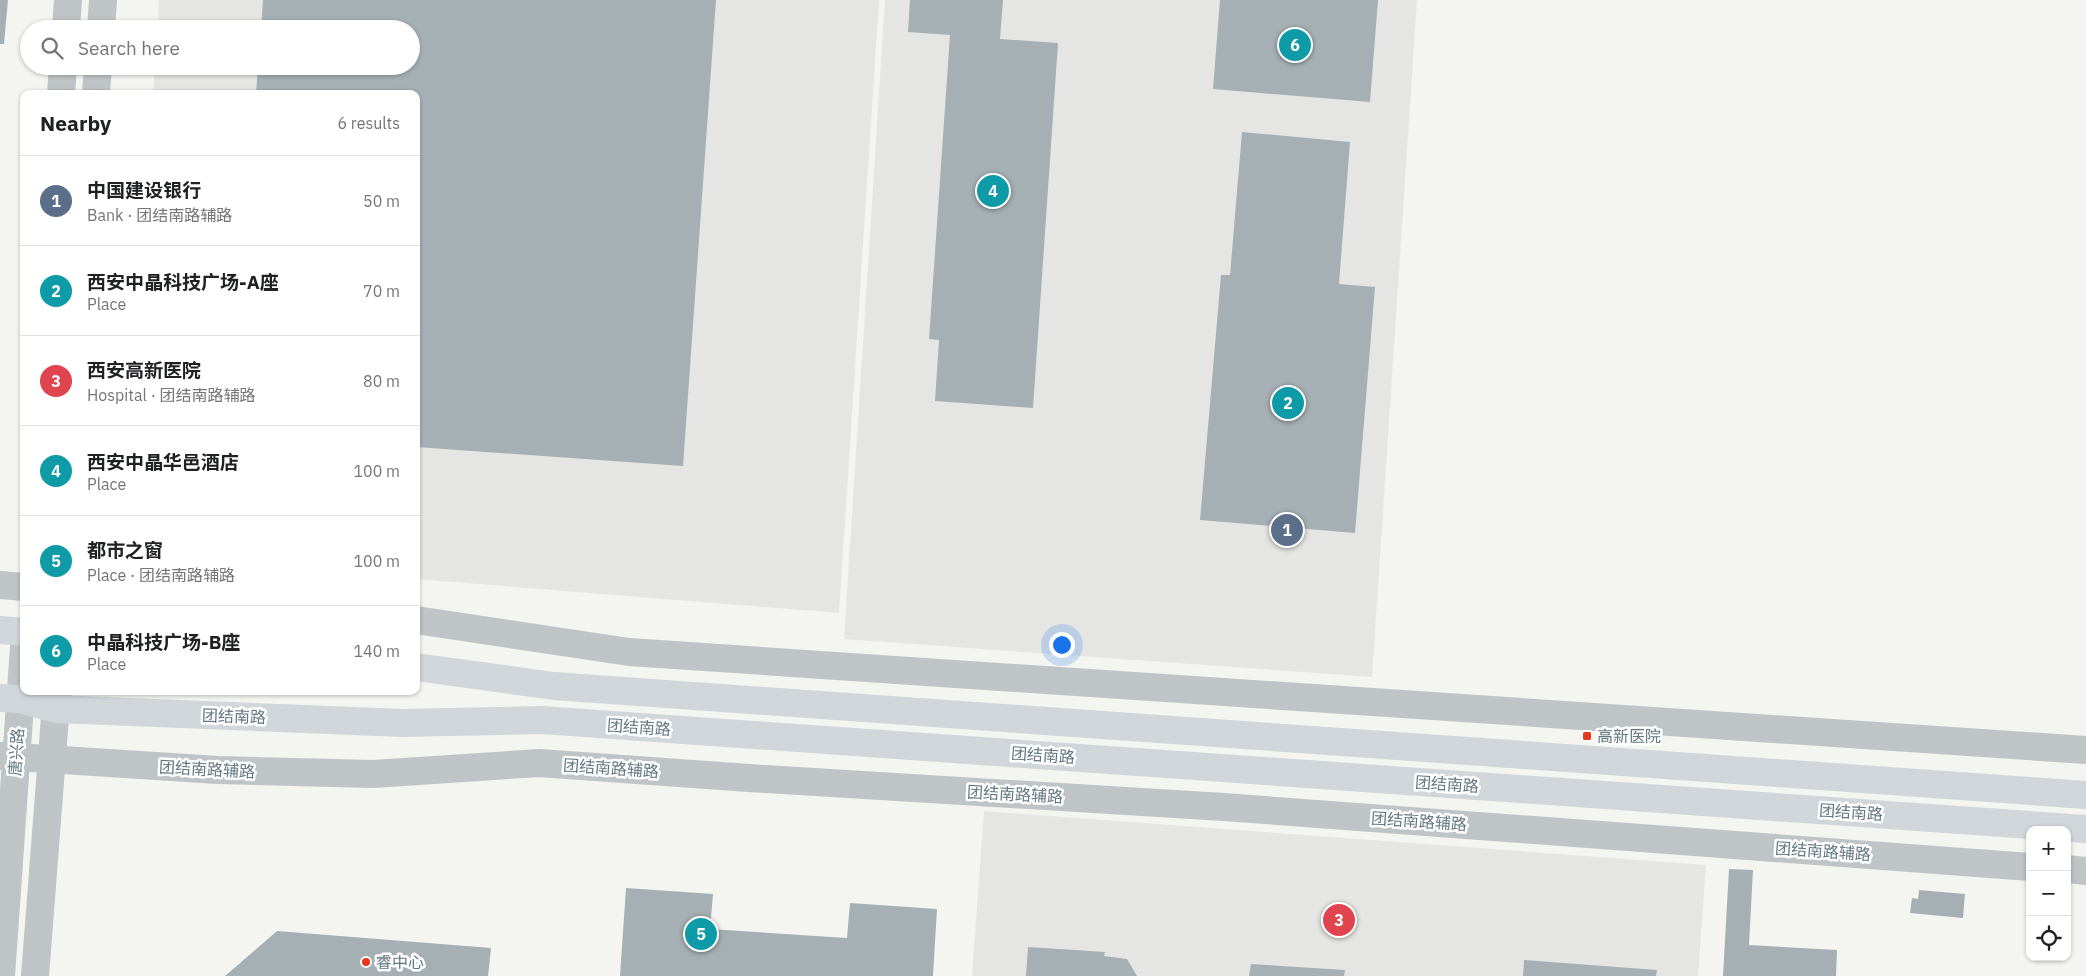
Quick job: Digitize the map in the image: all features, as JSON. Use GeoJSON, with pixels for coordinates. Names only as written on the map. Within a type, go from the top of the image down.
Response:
{"type":"FeatureCollection","features":[{"type":"Feature","properties":{"kind":"main road"},"geometry":{"type":"LineString","coordinates":[[0,630],[20,632]]}},
{"type":"Feature","properties":{"kind":"main road","name":"团结南路"},"geometry":{"type":"LineString","coordinates":[[420,668],[554,686],[2086,795]]}},
{"type":"Feature","properties":{"kind":"main road","name":"团结南路"},"geometry":{"type":"LineString","coordinates":[[10,699],[56,700],[403,724],[542,720],[2086,829]]}},
{"type":"Feature","properties":{"kind":"street"},"geometry":{"type":"LineString","coordinates":[[67,20],[68,0]]}},
{"type":"Feature","properties":{"kind":"street"},"geometry":{"type":"LineString","coordinates":[[102,20],[103,0]]}},
{"type":"Feature","properties":{"kind":"street"},"geometry":{"type":"LineString","coordinates":[[61,90],[62,75]]}},
{"type":"Feature","properties":{"kind":"street"},"geometry":{"type":"LineString","coordinates":[[96,90],[97,75]]}},
{"type":"Feature","properties":{"kind":"street"},"geometry":{"type":"LineString","coordinates":[[0,585],[20,587]]}},
{"type":"Feature","properties":{"kind":"street"},"geometry":{"type":"LineString","coordinates":[[420,621],[629,652],[2086,750]]}},
{"type":"Feature","properties":{"kind":"street","name":"唐兴路"},"geometry":{"type":"LineString","coordinates":[[2,976],[10,699],[20,662]]}},
{"type":"Feature","properties":{"kind":"street"},"geometry":{"type":"LineString","coordinates":[[35,976],[56,700]]}},
{"type":"Feature","properties":{"kind":"street","name":"团结南路辅路"},"geometry":{"type":"LineString","coordinates":[[8,757],[51,758],[218,770],[373,774],[539,763],[749,778],[1224,807],[2026,867]]}},
{"type":"Feature","properties":{"kind":"street"},"geometry":{"type":"LineString","coordinates":[[2071,869],[2086,871]]}},
{"type":"Feature","properties":{"kind":"shaded area"},"geometry":{"type":"Polygon","coordinates":[[[159,0],[879,0],[839,613],[420,579],[420,90],[153,90],[154,75],[420,75],[420,20],[158,20],[159,0]]]}},
{"type":"Feature","properties":{"kind":"shaded area"},"geometry":{"type":"Polygon","coordinates":[[[885,0],[1417,0],[1372,677],[844,639],[885,0]]]}},
{"type":"Feature","properties":{"kind":"shaded area"},"geometry":{"type":"Polygon","coordinates":[[[984,811],[1706,865],[1698,976],[972,976],[984,811]]]}},
{"type":"Feature","properties":{"kind":"building"},"geometry":{"type":"Polygon","coordinates":[[[0,0],[8,0],[4,44],[0,44],[0,0]]]}},
{"type":"Feature","properties":{"kind":"building"},"geometry":{"type":"Polygon","coordinates":[[[263,0],[716,0],[683,466],[420,447],[420,90],[256,90],[257,75],[420,75],[420,20],[262,20],[263,0]]]}},
{"type":"Feature","properties":{"kind":"building"},"geometry":{"type":"Polygon","coordinates":[[[910,0],[1003,0],[1000,39],[1058,43],[1033,408],[935,401],[939,340],[929,339],[950,35],[908,32],[910,0]]]}},
{"type":"Feature","properties":{"kind":"building"},"geometry":{"type":"Polygon","coordinates":[[[1220,0],[1378,0],[1370,102],[1213,89],[1220,0]]]}},
{"type":"Feature","properties":{"kind":"building"},"geometry":{"type":"Polygon","coordinates":[[[1242,132],[1350,142],[1339,284],[1375,287],[1355,533],[1200,520],[1221,275],[1230,275],[1242,132]]]}},
{"type":"Feature","properties":{"kind":"building"},"geometry":{"type":"Polygon","coordinates":[[[1729,869],[1753,870],[1749,945],[1837,950],[1836,976],[1723,976],[1729,869]]]}},
{"type":"Feature","properties":{"kind":"building"},"geometry":{"type":"Polygon","coordinates":[[[626,888],[713,894],[710,929],[847,938],[850,903],[937,909],[933,976],[620,976],[626,888]]]}},
{"type":"Feature","properties":{"kind":"building"},"geometry":{"type":"Polygon","coordinates":[[[1919,890],[1965,894],[1963,918],[1910,913],[1912,898],[1918,899],[1919,890]]]}},
{"type":"Feature","properties":{"kind":"building","name":"睿中心"},"geometry":{"type":"Polygon","coordinates":[[[277,931],[491,948],[488,976],[225,976],[277,931]]]}},
{"type":"Feature","properties":{"kind":"building"},"geometry":{"type":"Polygon","coordinates":[[[1028,947],[1105,952],[1104,956],[1127,959],[1137,976],[1026,976],[1028,947]]]}},
{"type":"Feature","properties":{"kind":"building"},"geometry":{"type":"Polygon","coordinates":[[[1524,960],[1657,970],[1656,976],[1523,976],[1524,960]]]}},
{"type":"Feature","properties":{"kind":"building"},"geometry":{"type":"Polygon","coordinates":[[[1251,964],[1345,970],[1344,976],[1249,976],[1251,964]]]}},
{"type":"Feature","properties":{"kind":"place","name":"中晶科技广场-B座"},"geometry":{"type":"Point","coordinates":[1295,45]}},
{"type":"Feature","properties":{"kind":"place","name":"西安中晶华邑酒店"},"geometry":{"type":"Point","coordinates":[993,191]}},
{"type":"Feature","properties":{"kind":"place","name":"西安中晶科技广场-A座"},"geometry":{"type":"Point","coordinates":[1288,403]}},
{"type":"Feature","properties":{"kind":"place","name":"中国建设银行"},"geometry":{"type":"Point","coordinates":[1287,530]}},
{"type":"Feature","properties":{"kind":"place","name":"高新医院"},"geometry":{"type":"Point","coordinates":[1587,736]}},
{"type":"Feature","properties":{"kind":"place","name":"西安高新医院"},"geometry":{"type":"Point","coordinates":[1339,920]}},
{"type":"Feature","properties":{"kind":"place","name":"都市之窗"},"geometry":{"type":"Point","coordinates":[701,934]}},
{"type":"Feature","properties":{"kind":"place","name":"睿中心"},"geometry":{"type":"Point","coordinates":[366,962]}}]}
